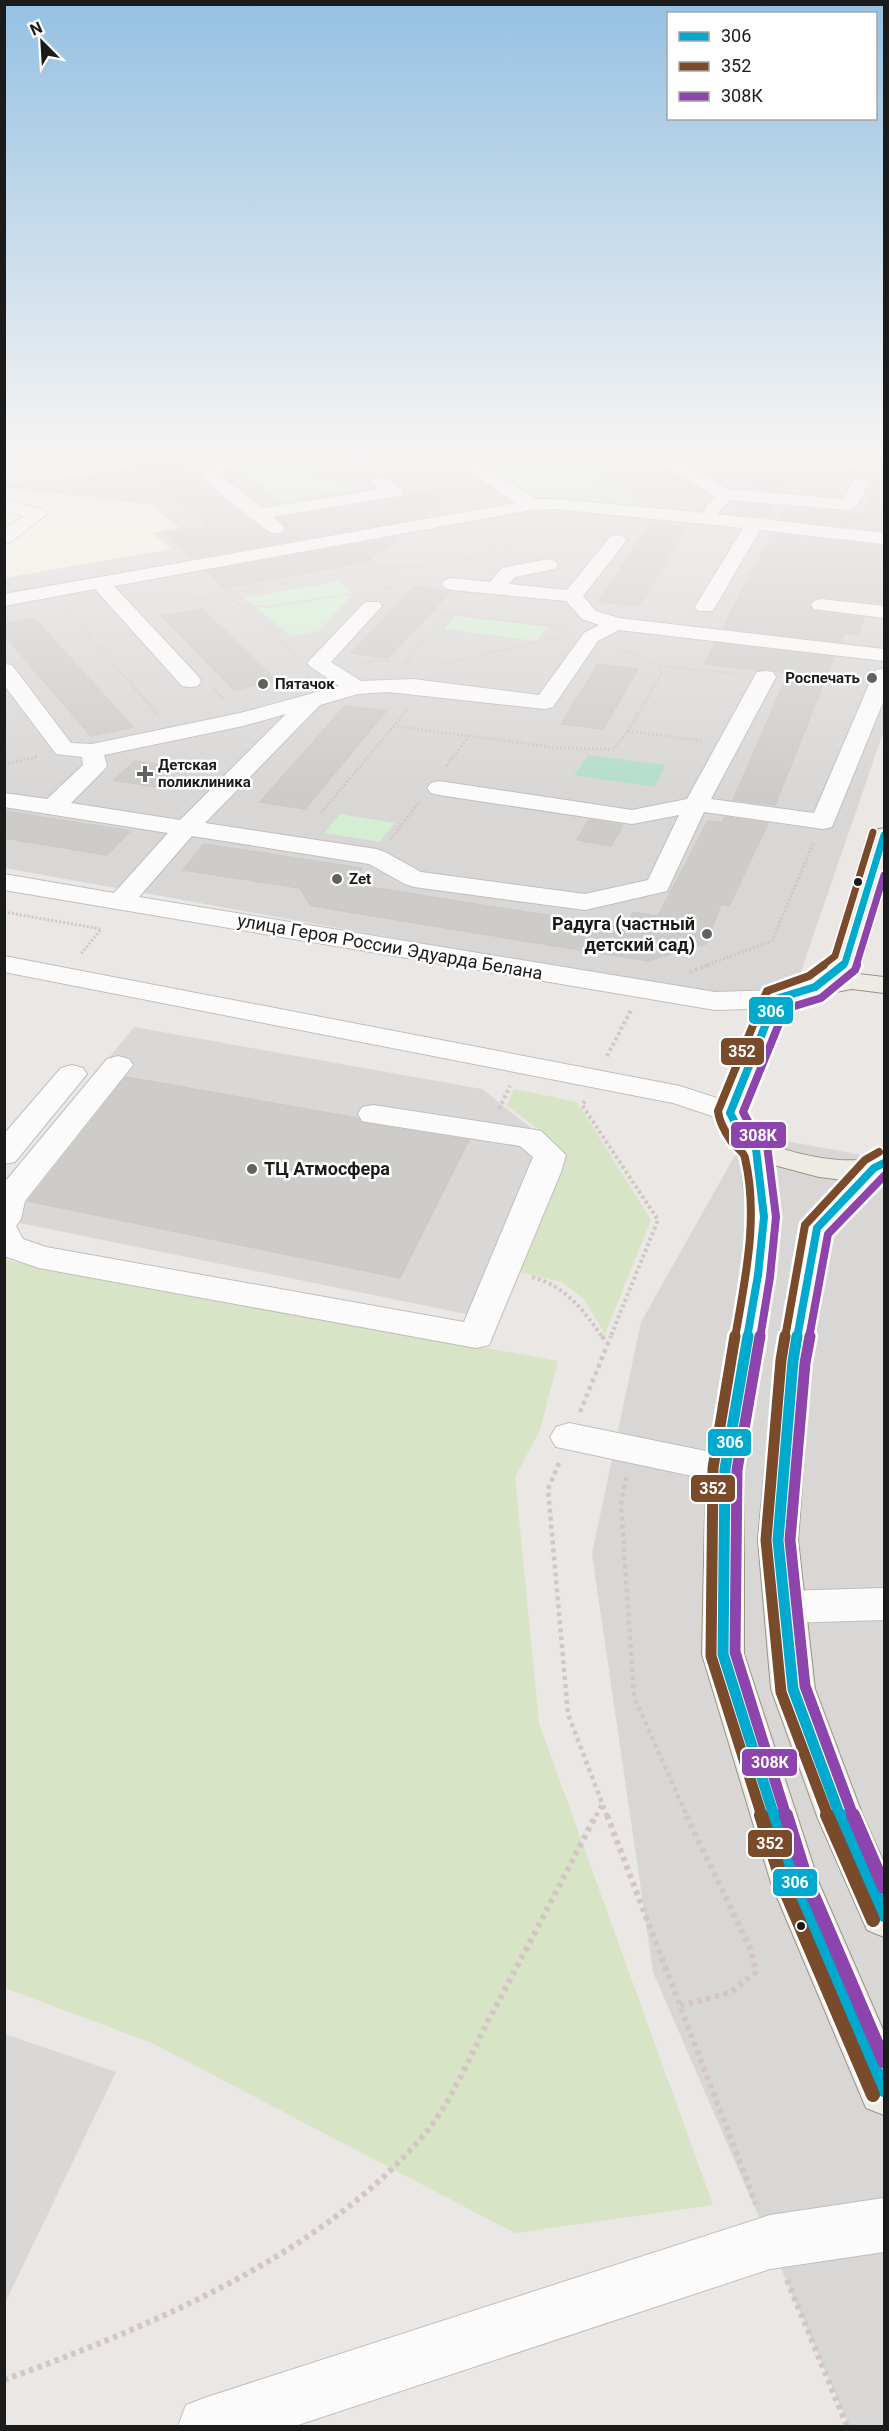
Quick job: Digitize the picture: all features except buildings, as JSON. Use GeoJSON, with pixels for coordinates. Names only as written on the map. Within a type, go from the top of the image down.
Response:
{"type":"FeatureCollection","features":[{"type":"Feature","properties":{"kind":"main road"},"geometry":{"type":"LineString","coordinates":[[815,987],[845,963],[885,835]]}},
{"type":"Feature","properties":{"kind":"main road"},"geometry":{"type":"LineString","coordinates":[[880,1166],[813,1168],[756,1149],[741,1134],[730,1113],[776,999],[815,987],[852,981],[885,985]]}},
{"type":"Feature","properties":{"kind":"main road"},"geometry":{"type":"LineString","coordinates":[[756,1149],[764,1217],[760,1263],[725,1469],[723,1654],[795,1884],[885,2090]]}},
{"type":"Feature","properties":{"kind":"main road"},"geometry":{"type":"LineString","coordinates":[[880,1166],[817,1228],[793,1360],[778,1540],[793,1689],[840,1816],[885,1916]]}},
{"type":"Feature","properties":{"kind":"street"},"geometry":{"type":"LineString","coordinates":[[4,600],[195,565]]}},
{"type":"Feature","properties":{"kind":"street"},"geometry":{"type":"LineString","coordinates":[[494,589],[509,572],[546,565]]}},
{"type":"Feature","properties":{"kind":"street"},"geometry":{"type":"LineString","coordinates":[[572,596],[597,565]]}},
{"type":"Feature","properties":{"kind":"street"},"geometry":{"type":"LineString","coordinates":[[705,607],[730,565]]}},
{"type":"Feature","properties":{"kind":"street"},"geometry":{"type":"LineString","coordinates":[[100,583],[190,681]]}},
{"type":"Feature","properties":{"kind":"street"},"geometry":{"type":"LineString","coordinates":[[452,584],[572,596],[589,615],[616,624],[885,655]]}},
{"type":"Feature","properties":{"kind":"street"},"geometry":{"type":"LineString","coordinates":[[357,688],[323,666],[370,596]]}},
{"type":"Feature","properties":{"kind":"street"},"geometry":{"type":"LineString","coordinates":[[821,605],[885,612]]}},
{"type":"Feature","properties":{"kind":"street"},"geometry":{"type":"LineString","coordinates":[[4,670],[64,749],[92,751],[243,719],[357,688],[388,685],[420,687],[545,702],[582,635],[616,624]]}},
{"type":"Feature","properties":{"kind":"street"},"geometry":{"type":"LineString","coordinates":[[439,788],[632,817],[696,804],[823,822],[885,675]]}},
{"type":"Feature","properties":{"kind":"street"},"geometry":{"type":"LineString","coordinates":[[4,800],[376,857],[414,879],[585,902],[658,885],[696,804],[765,677]]}},
{"type":"Feature","properties":{"kind":"street"},"geometry":{"type":"LineString","coordinates":[[120,902],[186,828],[313,699]]}},
{"type":"Feature","properties":{"kind":"street"},"geometry":{"type":"LineString","coordinates":[[53,807],[94,766],[92,751]]}},
{"type":"Feature","properties":{"kind":"street","name":"улица Героя России Эдуарда Белана"},"geometry":{"type":"LineString","coordinates":[[4,882],[715,1001],[776,999]]}},
{"type":"Feature","properties":{"kind":"street"},"geometry":{"type":"LineString","coordinates":[[4,964],[680,1095],[730,1113]]}},
{"type":"Feature","properties":{"kind":"street"},"geometry":{"type":"LineString","coordinates":[[4,1219],[9,1199],[118,1065]]}},
{"type":"Feature","properties":{"kind":"street"},"geometry":{"type":"LineString","coordinates":[[4,1155],[72,1074]]}},
{"type":"Feature","properties":{"kind":"street"},"geometry":{"type":"LineString","coordinates":[[4,1234],[11,1246],[39,1257],[476,1335],[550,1155],[530,1138],[373,1114]]}},
{"type":"Feature","properties":{"kind":"street"},"geometry":{"type":"LineString","coordinates":[[569,1437],[725,1469]]}},
{"type":"Feature","properties":{"kind":"street"},"geometry":{"type":"LineString","coordinates":[[785,1607],[884,1603]]}},
{"type":"Feature","properties":{"kind":"street"},"geometry":{"type":"LineString","coordinates":[[207,2427],[770,2242],[885,2225]]}},
{"type":"Feature","properties":{"kind":"path"},"geometry":{"type":"LineString","coordinates":[[176,733],[64,608],[116,599],[189,601],[374,567],[432,565]]}},
{"type":"Feature","properties":{"kind":"path"},"geometry":{"type":"LineString","coordinates":[[780,642],[813,565]]}},
{"type":"Feature","properties":{"kind":"path"},"geometry":{"type":"LineString","coordinates":[[374,567],[400,578],[452,584]]}},
{"type":"Feature","properties":{"kind":"path"},"geometry":{"type":"LineString","coordinates":[[238,604],[267,607],[370,596],[392,587]]}},
{"type":"Feature","properties":{"kind":"path"},"geometry":{"type":"LineString","coordinates":[[228,594],[298,658],[323,666],[380,660],[392,662]]}},
{"type":"Feature","properties":{"kind":"path"},"geometry":{"type":"LineString","coordinates":[[413,665],[404,664],[446,613],[576,629],[582,635]]}},
{"type":"Feature","properties":{"kind":"path"},"geometry":{"type":"LineString","coordinates":[[430,667],[582,635]]}},
{"type":"Feature","properties":{"kind":"path"},"geometry":{"type":"LineString","coordinates":[[661,666],[765,677]]}},
{"type":"Feature","properties":{"kind":"path"},"geometry":{"type":"LineString","coordinates":[[190,681],[209,685],[243,719]]}},
{"type":"Feature","properties":{"kind":"path"},"geometry":{"type":"LineString","coordinates":[[321,813],[394,726]]}},
{"type":"Feature","properties":{"kind":"path"},"geometry":{"type":"LineString","coordinates":[[628,731],[728,745]]}},
{"type":"Feature","properties":{"kind":"path"},"geometry":{"type":"LineString","coordinates":[[4,765],[64,749]]}},
{"type":"Feature","properties":{"kind":"path"},"geometry":{"type":"LineString","coordinates":[[823,822],[772,941],[641,989],[582,1105],[658,1220],[548,1489],[568,1714],[770,2242],[847,2427]]}},
{"type":"Feature","properties":{"kind":"path"},"geometry":{"type":"LineString","coordinates":[[4,912],[101,929],[76,960]]}},
{"type":"Feature","properties":{"kind":"path"},"geometry":{"type":"LineString","coordinates":[[502,1273],[537,1278],[559,1289],[578,1303],[608,1344]]}},
{"type":"Feature","properties":{"kind":"path"},"geometry":{"type":"LineString","coordinates":[[632,1450],[621,1505],[634,1697],[672,1785],[751,1950],[756,1972],[746,1984],[721,1997],[680,2006]]}},
{"type":"Feature","properties":{"kind":"path"},"geometry":{"type":"LineString","coordinates":[[4,2380],[105,2343],[248,2273],[310,2236],[370,2191],[429,2128],[456,2083],[603,1803]]}},
{"type":"Feature","properties":{"kind":"shaded area"},"geometry":{"type":"Polygon","coordinates":[[[4,565],[884,565],[884,730],[788,1009],[5,868],[4,565]]]}},
{"type":"Feature","properties":{"kind":"shaded area"},"geometry":{"type":"Polygon","coordinates":[[[5,565],[77,565],[5,578],[5,565]]]}},
{"type":"Feature","properties":{"kind":"shaded area"},"geometry":{"type":"Polygon","coordinates":[[[134,1027],[482,1089],[545,1139],[471,1315],[5,1220],[5,1185],[134,1027]]]}},
{"type":"Feature","properties":{"kind":"shaded area"},"geometry":{"type":"Polygon","coordinates":[[[747,1134],[884,1159],[884,2426],[849,2426],[653,1972],[592,1554],[641,1322],[747,1134]]]}},
{"type":"Feature","properties":{"kind":"shaded area"},"geometry":{"type":"Polygon","coordinates":[[[4,2034],[116,2072],[5,2303],[4,2034]]]}},
{"type":"Feature","properties":{"kind":"green space"},"geometry":{"type":"Polygon","coordinates":[[[338,581],[353,594],[319,631],[291,636],[244,598],[338,581]]]}},
{"type":"Feature","properties":{"kind":"green space"},"geometry":{"type":"Polygon","coordinates":[[[455,616],[547,627],[537,641],[444,629],[455,616]]]}},
{"type":"Feature","properties":{"kind":"green space"},"geometry":{"type":"Polygon","coordinates":[[[588,755],[665,765],[655,787],[574,775],[588,755]]]}},
{"type":"Feature","properties":{"kind":"green space"},"geometry":{"type":"Polygon","coordinates":[[[340,814],[395,823],[380,842],[324,833],[340,814]]]}},
{"type":"Feature","properties":{"kind":"green space"},"geometry":{"type":"Polygon","coordinates":[[[514,1089],[577,1102],[651,1220],[605,1334],[584,1299],[562,1282],[510,1270],[558,1154],[548,1136],[507,1106],[514,1089]]]}},
{"type":"Feature","properties":{"kind":"green space"},"geometry":{"type":"Polygon","coordinates":[[[4,1260],[558,1361],[540,1430],[515,1477],[539,1723],[713,2205],[515,2233],[152,2043],[5,1988],[4,1260]]]}},
{"type":"Feature","properties":{"kind":"transit line","name":"352"},"geometry":{"type":"LineString","coordinates":[[873,832],[835,956],[809,976],[767,991],[718,1111],[719,1118],[731,1141],[745,1155],[752,1217],[746,1273],[713,1468],[711,1656],[784,1887],[873,2095]]}},
{"type":"Feature","properties":{"kind":"transit line","name":"306"},"geometry":{"type":"LineString","coordinates":[[884,835],[845,963],[815,987],[776,999],[730,1113],[741,1134],[756,1149],[764,1217],[758,1275],[725,1469],[723,1654],[795,1883],[884,2090]]}},
{"type":"Feature","properties":{"kind":"transit line","name":"308К"},"geometry":{"type":"LineString","coordinates":[[884,875],[855,970],[821,998],[785,1009],[743,1112],[751,1127],[767,1145],[776,1217],[770,1277],[737,1470],[735,1652],[806,1879],[884,2061]]}},
{"type":"Feature","properties":{"kind":"transit line","name":"352"},"geometry":{"type":"LineString","coordinates":[[873,1920],[829,1820],[781,1692],[766,1540],[781,1360],[805,1225],[865,1160],[879,1152]]}},
{"type":"Feature","properties":{"kind":"transit line","name":"306"},"geometry":{"type":"LineString","coordinates":[[884,1163],[874,1168],[817,1228],[793,1361],[778,1540],[793,1689],[840,1816],[884,1915]]}},
{"type":"Feature","properties":{"kind":"transit line","name":"308К"},"geometry":{"type":"LineString","coordinates":[[884,1176],[828,1234],[805,1363],[790,1540],[805,1686],[851,1811],[884,1887]]}},
{"type":"Feature","properties":{"kind":"place","name":"Роспечать"},"geometry":{"type":"Point","coordinates":[872,678]}},
{"type":"Feature","properties":{"kind":"place","name":"Пятачок"},"geometry":{"type":"Point","coordinates":[263,684]}},
{"type":"Feature","properties":{"kind":"place","name":"Детская поликлиника"},"geometry":{"type":"Point","coordinates":[145,774]}},
{"type":"Feature","properties":{"kind":"place","name":"Zet"},"geometry":{"type":"Point","coordinates":[337,879]}},
{"type":"Feature","properties":{"kind":"place","name":"Радуга (частный детский сад)"},"geometry":{"type":"Point","coordinates":[707,934]}},
{"type":"Feature","properties":{"kind":"place","name":"ТЦ Атмосфера"},"geometry":{"type":"Point","coordinates":[252,1169]}}]}
